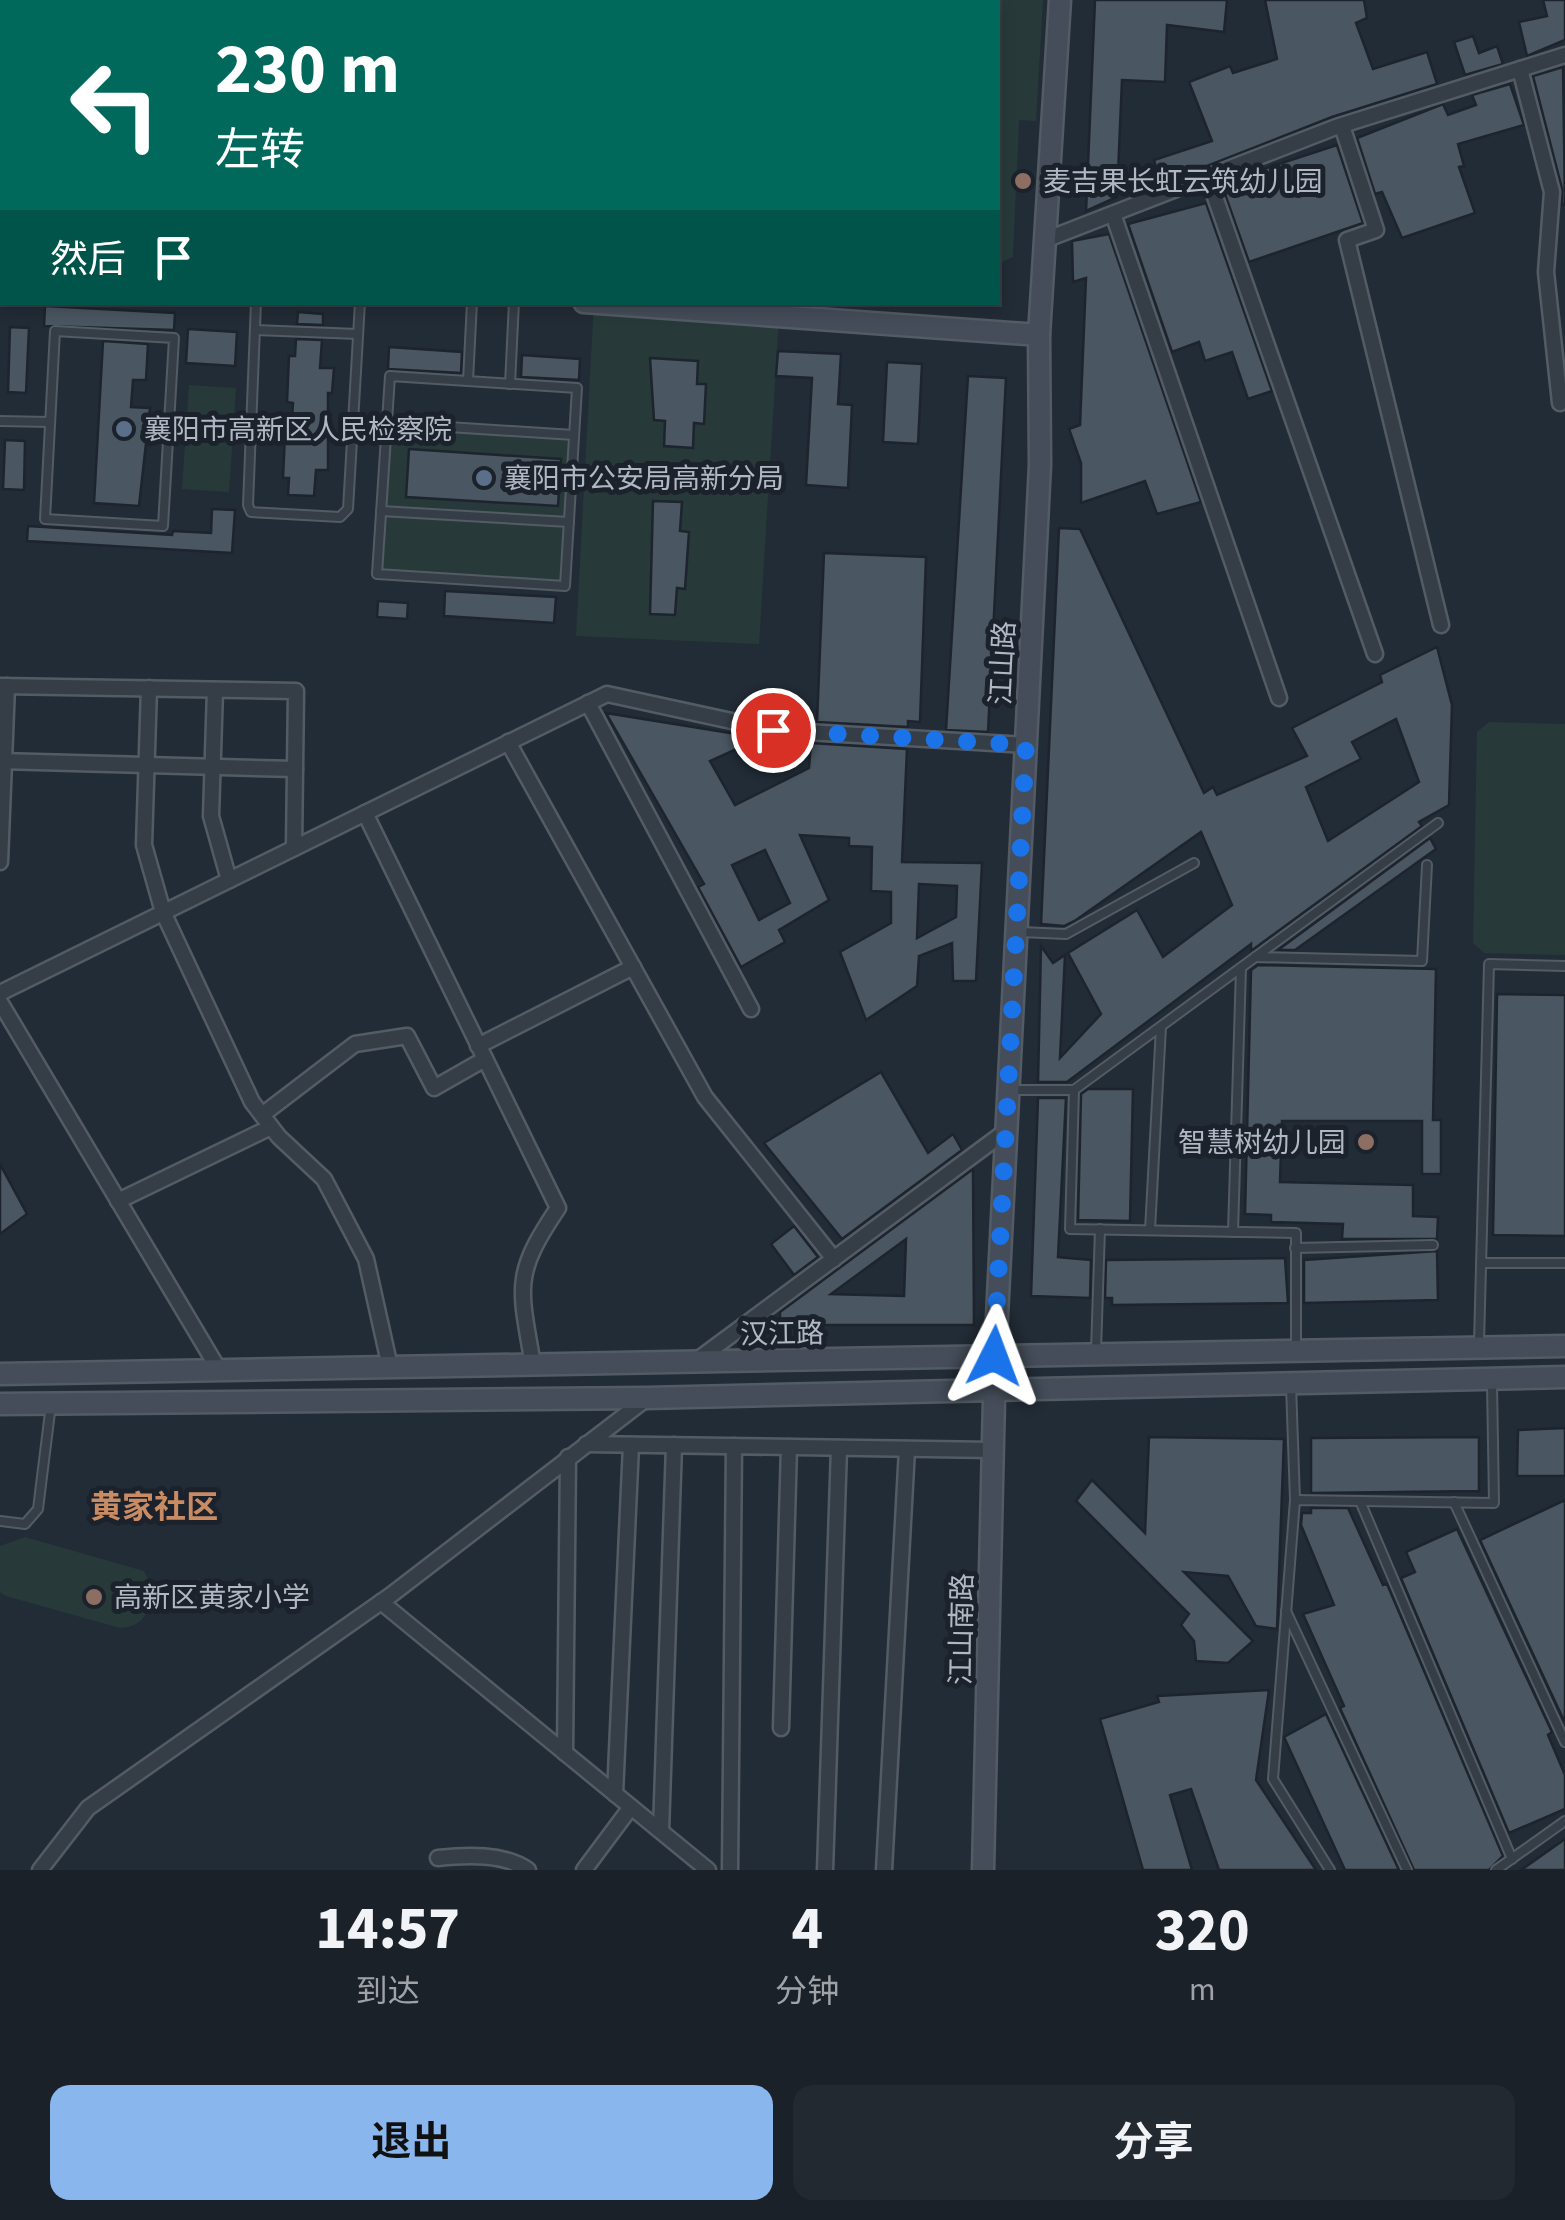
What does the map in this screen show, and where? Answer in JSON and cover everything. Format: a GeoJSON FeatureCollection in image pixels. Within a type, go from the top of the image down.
{"type":"FeatureCollection","features":[{"type":"Feature","properties":{"kind":"main road","name":"江山路"},"geometry":{"type":"LineString","coordinates":[[994,1389],[1040,465],[1040,336],[1060,0]]}},
{"type":"Feature","properties":{"kind":"main road"},"geometry":{"type":"LineString","coordinates":[[653,305],[860,312],[1040,336]]}},
{"type":"Feature","properties":{"kind":"main road","name":"汉江路"},"geometry":{"type":"LineString","coordinates":[[0,1374],[1565,1346]]}},
{"type":"Feature","properties":{"kind":"main road"},"geometry":{"type":"LineString","coordinates":[[0,1404],[646,1398],[1565,1377]]}},
{"type":"Feature","properties":{"kind":"main road","name":"江山南路"},"geometry":{"type":"LineString","coordinates":[[984,1870],[994,1389]]}},
{"type":"Feature","properties":{"kind":"street"},"geometry":{"type":"LineString","coordinates":[[1045,240],[1342,126],[1565,55]]}},
{"type":"Feature","properties":{"kind":"street"},"geometry":{"type":"LineString","coordinates":[[1520,69],[1552,192],[1546,272],[1565,420]]}},
{"type":"Feature","properties":{"kind":"street"},"geometry":{"type":"LineString","coordinates":[[1342,126],[1376,230],[1347,240],[1441,626]]}},
{"type":"Feature","properties":{"kind":"street"},"geometry":{"type":"LineString","coordinates":[[1208,177],[1375,654]]}},
{"type":"Feature","properties":{"kind":"street"},"geometry":{"type":"LineString","coordinates":[[1112,214],[1278,698]]}},
{"type":"Feature","properties":{"kind":"street"},"geometry":{"type":"LineString","coordinates":[[0,862],[4,686],[296,691],[294,848]]}},
{"type":"Feature","properties":{"kind":"street"},"geometry":{"type":"LineString","coordinates":[[149,688],[144,845],[163,912],[267,1121],[324,1179],[366,1259],[390,1367]]}},
{"type":"Feature","properties":{"kind":"street"},"geometry":{"type":"LineString","coordinates":[[214,690],[211,816],[229,880]]}},
{"type":"Feature","properties":{"kind":"street"},"geometry":{"type":"LineString","coordinates":[[0,993],[606,694],[773,730],[1026,745]]}},
{"type":"Feature","properties":{"kind":"street"},"geometry":{"type":"LineString","coordinates":[[588,703],[751,1009]]}},
{"type":"Feature","properties":{"kind":"street"},"geometry":{"type":"LineString","coordinates":[[508,742],[705,1097],[834,1258]]}},
{"type":"Feature","properties":{"kind":"street"},"geometry":{"type":"LineString","coordinates":[[2,761],[295,769]]}},
{"type":"Feature","properties":{"kind":"street"},"geometry":{"type":"LineString","coordinates":[[365,813],[558,1208],[524,1261],[522,1300],[533,1365]]}},
{"type":"Feature","properties":{"kind":"street"},"geometry":{"type":"LineString","coordinates":[[118,1201],[267,1121],[354,1044],[407,1036],[434,1088],[482,1052],[632,966]]}},
{"type":"Feature","properties":{"kind":"street"},"geometry":{"type":"LineString","coordinates":[[0,1002],[218,1370]]}},
{"type":"Feature","properties":{"kind":"street"},"geometry":{"type":"LineString","coordinates":[[695,1362],[1006,1131]]}},
{"type":"Feature","properties":{"kind":"street"},"geometry":{"type":"LineString","coordinates":[[40,1870],[88,1808],[381,1602],[646,1398]]}},
{"type":"Feature","properties":{"kind":"street"},"geometry":{"type":"LineString","coordinates":[[586,1444],[993,1450]]}},
{"type":"Feature","properties":{"kind":"street"},"geometry":{"type":"LineString","coordinates":[[615,1794],[631,1445]]}},
{"type":"Feature","properties":{"kind":"street"},"geometry":{"type":"LineString","coordinates":[[660,1831],[674,1446]]}},
{"type":"Feature","properties":{"kind":"street"},"geometry":{"type":"LineString","coordinates":[[730,1870],[734,1446]]}},
{"type":"Feature","properties":{"kind":"street"},"geometry":{"type":"LineString","coordinates":[[781,1728],[789,1447]]}},
{"type":"Feature","properties":{"kind":"street"},"geometry":{"type":"LineString","coordinates":[[825,1870],[839,1448]]}},
{"type":"Feature","properties":{"kind":"street"},"geometry":{"type":"LineString","coordinates":[[884,1870],[907,1449]]}},
{"type":"Feature","properties":{"kind":"street"},"geometry":{"type":"LineString","coordinates":[[565,1753],[568,1457]]}},
{"type":"Feature","properties":{"kind":"street"},"geometry":{"type":"LineString","coordinates":[[381,1602],[708,1870]]}},
{"type":"Feature","properties":{"kind":"street"},"geometry":{"type":"LineString","coordinates":[[584,1870],[630,1806]]}},
{"type":"Feature","properties":{"kind":"street"},"geometry":{"type":"LineString","coordinates":[[438,1858],[467,1855],[517,1863],[528,1870]]}},
{"type":"Feature","properties":{"kind":"lane"},"geometry":{"type":"LineString","coordinates":[[256,305],[251,512],[340,516],[348,509],[360,305]]}},
{"type":"Feature","properties":{"kind":"lane"},"geometry":{"type":"LineString","coordinates":[[468,381],[472,305]]}},
{"type":"Feature","properties":{"kind":"lane"},"geometry":{"type":"LineString","coordinates":[[510,384],[514,305]]}},
{"type":"Feature","properties":{"kind":"lane"},"geometry":{"type":"LineString","coordinates":[[255,330],[358,334]]}},
{"type":"Feature","properties":{"kind":"lane"},"geometry":{"type":"LineString","coordinates":[[56,331],[174,338],[163,526],[45,519],[50,422],[56,331]]}},
{"type":"Feature","properties":{"kind":"lane"},"geometry":{"type":"LineString","coordinates":[[390,376],[510,384],[577,388],[565,586],[378,574],[390,376]]}},
{"type":"Feature","properties":{"kind":"lane"},"geometry":{"type":"LineString","coordinates":[[0,421],[50,422]]}},
{"type":"Feature","properties":{"kind":"lane"},"geometry":{"type":"LineString","coordinates":[[387,422],[574,435]]}},
{"type":"Feature","properties":{"kind":"lane"},"geometry":{"type":"LineString","coordinates":[[381,511],[569,522]]}},
{"type":"Feature","properties":{"kind":"lane"},"geometry":{"type":"LineString","coordinates":[[1008,1090],[1074,1090],[1438,823]]}},
{"type":"Feature","properties":{"kind":"lane"},"geometry":{"type":"LineString","coordinates":[[1016,932],[1066,934],[1194,863]]}},
{"type":"Feature","properties":{"kind":"lane"},"geometry":{"type":"LineString","coordinates":[[1256,957],[1422,961],[1427,865]]}},
{"type":"Feature","properties":{"kind":"lane"},"geometry":{"type":"LineString","coordinates":[[1479,1350],[1489,964],[1565,966]]}},
{"type":"Feature","properties":{"kind":"lane"},"geometry":{"type":"LineString","coordinates":[[1233,1232],[1241,968]]}},
{"type":"Feature","properties":{"kind":"lane"},"geometry":{"type":"LineString","coordinates":[[1150,1230],[1161,1026]]}},
{"type":"Feature","properties":{"kind":"lane"},"geometry":{"type":"LineString","coordinates":[[1074,1090],[1070,1229],[1296,1233],[1296,1352]]}},
{"type":"Feature","properties":{"kind":"lane"},"geometry":{"type":"LineString","coordinates":[[1095,1355],[1100,1229]]}},
{"type":"Feature","properties":{"kind":"lane"},"geometry":{"type":"LineString","coordinates":[[1295,1248],[1433,1245]]}},
{"type":"Feature","properties":{"kind":"lane"},"geometry":{"type":"LineString","coordinates":[[1482,1263],[1565,1264]]}},
{"type":"Feature","properties":{"kind":"lane"},"geometry":{"type":"LineString","coordinates":[[1294,1500],[1494,1502],[1492,1378]]}},
{"type":"Feature","properties":{"kind":"lane"},"geometry":{"type":"LineString","coordinates":[[1291,1383],[1294,1500],[1273,1779],[1330,1870]]}},
{"type":"Feature","properties":{"kind":"lane"},"geometry":{"type":"LineString","coordinates":[[0,1521],[25,1524],[38,1509],[51,1403]]}},
{"type":"Feature","properties":{"kind":"lane"},"geometry":{"type":"LineString","coordinates":[[1360,1501],[1512,1858]]}},
{"type":"Feature","properties":{"kind":"lane"},"geometry":{"type":"LineString","coordinates":[[1454,1502],[1565,1742]]}},
{"type":"Feature","properties":{"kind":"lane"},"geometry":{"type":"LineString","coordinates":[[1285,1609],[1407,1870]]}},
{"type":"Feature","properties":{"kind":"lane"},"geometry":{"type":"LineString","coordinates":[[1496,1870],[1565,1821]]}},
{"type":"Feature","properties":{"kind":"green space"},"geometry":{"type":"Polygon","coordinates":[[[1000,0],[1043,0],[1036,121],[1019,120],[1013,257],[1000,263],[1000,0]]]}},
{"type":"Feature","properties":{"kind":"green space"},"geometry":{"type":"Polygon","coordinates":[[[594,305],[779,317],[759,644],[576,636],[594,305]]]}},
{"type":"Feature","properties":{"kind":"green space"},"geometry":{"type":"Polygon","coordinates":[[[189,385],[236,388],[229,492],[182,489],[189,385]]]}},
{"type":"Feature","properties":{"kind":"green space"},"geometry":{"type":"Polygon","coordinates":[[[387,423],[574,435],[565,586],[377,574],[387,423]]]}},
{"type":"Feature","properties":{"kind":"green space"},"geometry":{"type":"Polygon","coordinates":[[[1489,722],[1565,724],[1565,955],[1484,953],[1473,943],[1477,732],[1489,722]]]}},
{"type":"Feature","properties":{"kind":"green space"},"geometry":{"type":"Polygon","coordinates":[[[25,1537],[144,1571],[154,1591],[144,1617],[120,1628],[0,1592],[0,1546],[25,1537]]]}},
{"type":"Feature","properties":{"kind":"building"},"geometry":{"type":"Polygon","coordinates":[[[1095,0],[1227,0],[1224,32],[1167,25],[1165,82],[1122,80],[1117,197],[1086,211],[1095,0]]]}},
{"type":"Feature","properties":{"kind":"building"},"geometry":{"type":"Polygon","coordinates":[[[1265,0],[1364,0],[1367,18],[1356,23],[1373,69],[1427,52],[1437,84],[1332,117],[1161,184],[1154,160],[1212,141],[1189,82],[1230,66],[1233,73],[1277,59],[1265,0]]]}},
{"type":"Feature","properties":{"kind":"building"},"geometry":{"type":"Polygon","coordinates":[[[1543,0],[1565,0],[1565,40],[1527,56],[1519,22],[1547,16],[1543,0]]]}},
{"type":"Feature","properties":{"kind":"building"},"geometry":{"type":"Polygon","coordinates":[[[1473,36],[1479,53],[1497,46],[1503,64],[1465,75],[1454,42],[1473,36]]]}},
{"type":"Feature","properties":{"kind":"building"},"geometry":{"type":"Polygon","coordinates":[[[1563,67],[1562,205],[1562,189],[1533,76],[1563,67]]]}},
{"type":"Feature","properties":{"kind":"building"},"geometry":{"type":"Polygon","coordinates":[[[1510,84],[1524,125],[1458,144],[1464,166],[1459,167],[1475,213],[1402,238],[1382,192],[1375,194],[1357,138],[1443,104],[1448,115],[1476,105],[1472,95],[1510,84]]]}},
{"type":"Feature","properties":{"kind":"building"},"geometry":{"type":"Polygon","coordinates":[[[1337,145],[1363,223],[1249,262],[1221,183],[1337,145]]]}},
{"type":"Feature","properties":{"kind":"building"},"geometry":{"type":"Polygon","coordinates":[[[1206,203],[1272,391],[1248,399],[1232,352],[1205,361],[1199,342],[1172,352],[1128,224],[1206,203]]]}},
{"type":"Feature","properties":{"kind":"building"},"geometry":{"type":"Polygon","coordinates":[[[1109,234],[1201,502],[1157,514],[1145,481],[1081,503],[1081,463],[1069,429],[1080,425],[1086,278],[1073,282],[1072,241],[1109,234]]]}},
{"type":"Feature","properties":{"kind":"building"},"geometry":{"type":"Polygon","coordinates":[[[45,306],[175,313],[174,330],[44,326],[45,306]]]}},
{"type":"Feature","properties":{"kind":"building"},"geometry":{"type":"Polygon","coordinates":[[[298,312],[323,314],[323,325],[297,324],[298,312]]]}},
{"type":"Feature","properties":{"kind":"building"},"geometry":{"type":"Polygon","coordinates":[[[10,327],[29,328],[26,393],[8,392],[10,327]]]}},
{"type":"Feature","properties":{"kind":"building"},"geometry":{"type":"Polygon","coordinates":[[[188,329],[237,332],[235,366],[186,363],[188,329]]]}},
{"type":"Feature","properties":{"kind":"building"},"geometry":{"type":"Polygon","coordinates":[[[296,339],[322,340],[320,368],[334,368],[332,393],[328,393],[328,470],[316,470],[314,496],[288,495],[289,478],[283,478],[285,434],[291,434],[293,403],[287,402],[289,356],[295,356],[296,339]]]}},
{"type":"Feature","properties":{"kind":"building","name":"襄阳市高新区人民检察院"},"geometry":{"type":"Polygon","coordinates":[[[103,341],[148,344],[146,380],[133,380],[131,407],[150,408],[139,506],[94,503],[103,341]]]}},
{"type":"Feature","properties":{"kind":"building"},"geometry":{"type":"Polygon","coordinates":[[[389,347],[462,352],[461,373],[388,369],[389,347]]]}},
{"type":"Feature","properties":{"kind":"building"},"geometry":{"type":"Polygon","coordinates":[[[778,351],[841,354],[838,404],[852,405],[848,488],[806,485],[812,378],[776,376],[778,351]]]}},
{"type":"Feature","properties":{"kind":"building"},"geometry":{"type":"Polygon","coordinates":[[[522,355],[580,359],[579,380],[521,377],[522,355]]]}},
{"type":"Feature","properties":{"kind":"building"},"geometry":{"type":"Polygon","coordinates":[[[650,358],[698,361],[697,384],[706,384],[704,424],[694,423],[693,448],[664,446],[665,421],[654,420],[650,358]]]}},
{"type":"Feature","properties":{"kind":"building"},"geometry":{"type":"Polygon","coordinates":[[[887,362],[922,364],[918,444],[883,442],[887,362]]]}},
{"type":"Feature","properties":{"kind":"building"},"geometry":{"type":"Polygon","coordinates":[[[968,376],[1006,378],[988,732],[946,730],[968,376]]]}},
{"type":"Feature","properties":{"kind":"building"},"geometry":{"type":"Polygon","coordinates":[[[5,440],[25,441],[24,490],[3,489],[5,440]]]}},
{"type":"Feature","properties":{"kind":"building","name":"襄阳市公安局高新分局"},"geometry":{"type":"Polygon","coordinates":[[[409,449],[561,459],[558,506],[406,497],[409,449]]]}},
{"type":"Feature","properties":{"kind":"building"},"geometry":{"type":"Polygon","coordinates":[[[653,501],[682,502],[680,531],[689,532],[685,589],[677,588],[675,615],[650,614],[653,501]]]}},
{"type":"Feature","properties":{"kind":"building"},"geometry":{"type":"Polygon","coordinates":[[[212,509],[235,510],[232,553],[27,541],[28,526],[172,535],[173,531],[211,533],[212,509]]]}},
{"type":"Feature","properties":{"kind":"building"},"geometry":{"type":"Polygon","coordinates":[[[1059,528],[1080,529],[1204,793],[1213,787],[1217,795],[1307,756],[1292,728],[1382,682],[1380,675],[1437,647],[1452,705],[1449,805],[1419,822],[1422,826],[1251,951],[1251,944],[1067,1082],[1038,1082],[1041,946],[1053,963],[1065,955],[1060,1058],[1101,1014],[1068,953],[1137,910],[1163,957],[1232,905],[1201,832],[1076,920],[1064,926],[1041,924],[1059,528]],[[1396,719],[1352,742],[1361,759],[1306,787],[1328,841],[1419,782],[1396,719]]]}},
{"type":"Feature","properties":{"kind":"building"},"geometry":{"type":"Polygon","coordinates":[[[824,553],[926,557],[920,722],[908,721],[908,727],[817,722],[824,553]]]}},
{"type":"Feature","properties":{"kind":"building"},"geometry":{"type":"Polygon","coordinates":[[[445,591],[556,597],[554,623],[444,616],[445,591]]]}},
{"type":"Feature","properties":{"kind":"building"},"geometry":{"type":"Polygon","coordinates":[[[378,601],[408,603],[407,619],[377,617],[378,601]]]}},
{"type":"Feature","properties":{"kind":"building"},"geometry":{"type":"Polygon","coordinates":[[[606,713],[761,738],[710,761],[735,805],[809,768],[811,743],[907,749],[902,862],[982,863],[976,981],[953,981],[952,943],[919,956],[917,986],[866,1020],[840,952],[891,923],[891,892],[871,891],[872,847],[849,846],[849,838],[800,835],[829,900],[779,930],[785,942],[741,967],[698,887],[704,884],[606,713]],[[765,850],[732,865],[759,920],[790,903],[765,850]],[[919,884],[917,938],[956,917],[957,886],[919,884]]]}},
{"type":"Feature","properties":{"kind":"building"},"geometry":{"type":"Polygon","coordinates":[[[1430,838],[1436,849],[1295,950],[1278,950],[1430,838]]]}},
{"type":"Feature","properties":{"kind":"building"},"geometry":{"type":"Polygon","coordinates":[[[1258,965],[1436,969],[1433,1120],[1441,1120],[1441,1174],[1422,1174],[1422,1121],[1282,1121],[1280,1182],[1413,1185],[1413,1216],[1438,1217],[1437,1239],[1342,1239],[1343,1224],[1271,1222],[1271,1215],[1245,1214],[1251,970],[1258,965]]]}},
{"type":"Feature","properties":{"kind":"building"},"geometry":{"type":"Polygon","coordinates":[[[1497,994],[1565,995],[1565,1236],[1493,1235],[1497,994]]]}},
{"type":"Feature","properties":{"kind":"building"},"geometry":{"type":"Polygon","coordinates":[[[881,1072],[928,1153],[953,1134],[962,1150],[842,1239],[764,1143],[881,1072]]]}},
{"type":"Feature","properties":{"kind":"building"},"geometry":{"type":"Polygon","coordinates":[[[1088,1089],[1133,1089],[1130,1221],[1078,1220],[1081,1094],[1088,1089]]]}},
{"type":"Feature","properties":{"kind":"building"},"geometry":{"type":"Polygon","coordinates":[[[1038,1098],[1066,1098],[1058,1257],[1091,1260],[1090,1298],[1031,1296],[1038,1098]]]}},
{"type":"Feature","properties":{"kind":"building"},"geometry":{"type":"Polygon","coordinates":[[[0,1164],[27,1214],[0,1234],[0,1164]]]}},
{"type":"Feature","properties":{"kind":"building"},"geometry":{"type":"Polygon","coordinates":[[[973,1169],[974,1325],[780,1325],[780,1312],[973,1169]],[[906,1239],[831,1294],[904,1296],[906,1239]]]}},
{"type":"Feature","properties":{"kind":"building"},"geometry":{"type":"Polygon","coordinates":[[[794,1226],[818,1257],[794,1275],[771,1244],[794,1226]]]}},
{"type":"Feature","properties":{"kind":"building"},"geometry":{"type":"Polygon","coordinates":[[[1437,1251],[1438,1300],[1304,1303],[1304,1260],[1437,1251]]]}},
{"type":"Feature","properties":{"kind":"building"},"geometry":{"type":"Polygon","coordinates":[[[1285,1258],[1288,1303],[1112,1305],[1112,1298],[1105,1298],[1106,1260],[1285,1258]]]}},
{"type":"Feature","properties":{"kind":"building"},"geometry":{"type":"Polygon","coordinates":[[[1565,1428],[1565,1476],[1517,1476],[1518,1430],[1565,1428]]]}},
{"type":"Feature","properties":{"kind":"building"},"geometry":{"type":"Polygon","coordinates":[[[1149,1437],[1284,1439],[1277,1629],[1256,1626],[1228,1576],[1184,1572],[1253,1641],[1228,1663],[1196,1661],[1194,1641],[1181,1625],[1189,1614],[1076,1501],[1092,1480],[1145,1533],[1149,1437]]]}},
{"type":"Feature","properties":{"kind":"building"},"geometry":{"type":"Polygon","coordinates":[[[1479,1437],[1479,1491],[1311,1493],[1311,1438],[1479,1437]]]}},
{"type":"Feature","properties":{"kind":"building"},"geometry":{"type":"Polygon","coordinates":[[[1565,1500],[1565,1723],[1480,1540],[1565,1500]]]}},
{"type":"Feature","properties":{"kind":"building"},"geometry":{"type":"Polygon","coordinates":[[[1311,1508],[1348,1508],[1383,1585],[1387,1584],[1503,1856],[1489,1870],[1414,1870],[1340,1708],[1344,1706],[1303,1614],[1334,1605],[1301,1525],[1302,1513],[1311,1513],[1311,1508]]]}},
{"type":"Feature","properties":{"kind":"building"},"geometry":{"type":"Polygon","coordinates":[[[1457,1529],[1552,1732],[1548,1735],[1565,1775],[1565,1809],[1509,1833],[1401,1578],[1415,1572],[1406,1552],[1457,1529]]]}},
{"type":"Feature","properties":{"kind":"building"},"geometry":{"type":"Polygon","coordinates":[[[1269,1690],[1256,1780],[1316,1870],[1219,1870],[1191,1789],[1170,1795],[1192,1870],[1143,1870],[1100,1719],[1159,1702],[1157,1696],[1269,1690]]]}},
{"type":"Feature","properties":{"kind":"building"},"geometry":{"type":"Polygon","coordinates":[[[1326,1714],[1399,1870],[1345,1870],[1284,1737],[1326,1714]]]}},
{"type":"Feature","properties":{"kind":"building"},"geometry":{"type":"Polygon","coordinates":[[[1565,1839],[1565,1870],[1521,1870],[1565,1839]]]}},
{"type":"Feature","properties":{"kind":"place","name":"麦吉果长虹云筑幼儿园"},"geometry":{"type":"Point","coordinates":[1023,181]}},
{"type":"Feature","properties":{"kind":"place","name":"襄阳市高新区人民检察院"},"geometry":{"type":"Point","coordinates":[124,429]}},
{"type":"Feature","properties":{"kind":"place","name":"襄阳市公安局高新分局"},"geometry":{"type":"Point","coordinates":[484,478]}},
{"type":"Feature","properties":{"kind":"place","name":"智慧树幼儿园"},"geometry":{"type":"Point","coordinates":[1366,1142]}},
{"type":"Feature","properties":{"kind":"place","name":"高新区黄家小学"},"geometry":{"type":"Point","coordinates":[94,1597]}},
{"type":"Feature","properties":{"kind":"district","name":"黄家社区"},"geometry":{"type":"Point","coordinates":[154,1507]}},
{"type":"Feature","properties":{"kind":"route"},"geometry":{"type":"LineString","coordinates":[[773,730],[1026,745],[994,1356]]}}]}
